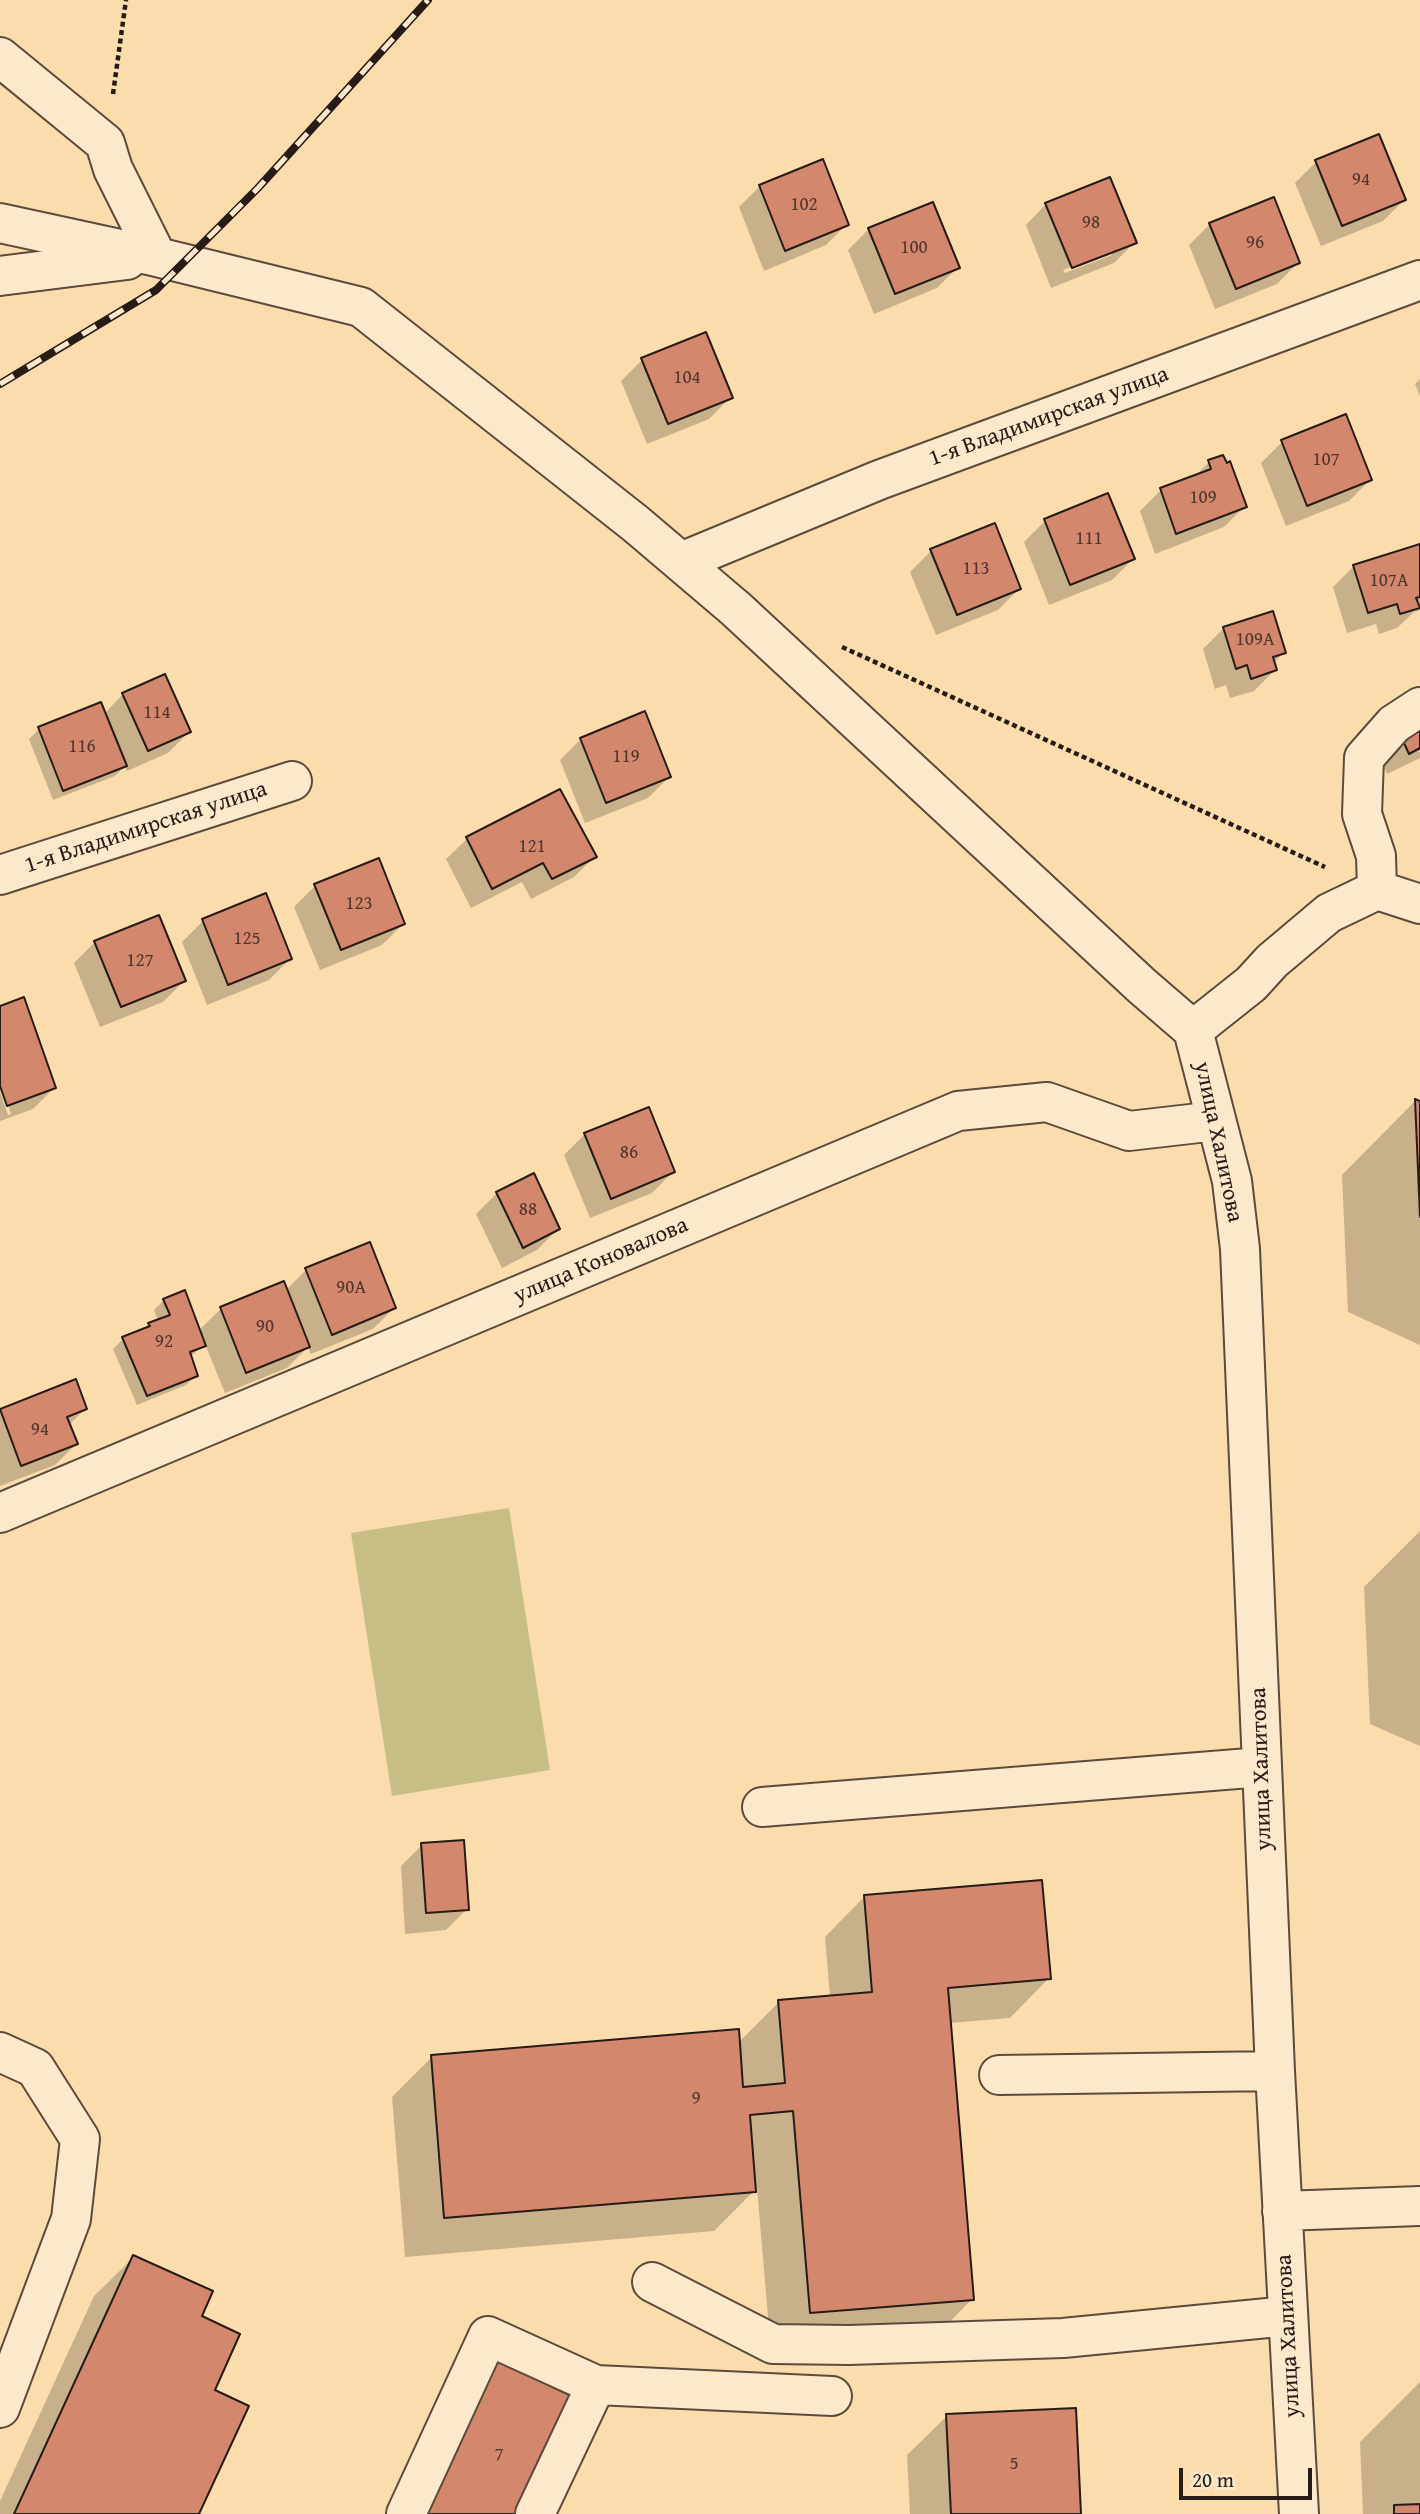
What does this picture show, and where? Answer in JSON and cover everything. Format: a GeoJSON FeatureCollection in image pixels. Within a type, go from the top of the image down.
{"type":"FeatureCollection","features":[{"type":"Feature","properties":{"kind":"street"},"geometry":{"type":"LineString","coordinates":[[0,57],[106,143],[113,169],[157,257]]}},
{"type":"Feature","properties":{"kind":"street"},"geometry":{"type":"LineString","coordinates":[[0,223],[157,257],[360,307],[681,562],[757,628],[1142,986],[1193,1030],[1251,984],[1272,961],[1329,914],[1377,890],[1420,904]]}},
{"type":"Feature","properties":{"kind":"street"},"geometry":{"type":"LineString","coordinates":[[0,276],[157,257]]}},
{"type":"Feature","properties":{"kind":"street","name":"1-я Владимирская улица"},"geometry":{"type":"LineString","coordinates":[[681,562],[879,480],[1420,280]]}},
{"type":"Feature","properties":{"kind":"street"},"geometry":{"type":"LineString","coordinates":[[1377,890],[1376,856],[1362,814],[1364,758],[1394,724],[1420,707]]}},
{"type":"Feature","properties":{"kind":"street","name":"1-я Владимирская улица"},"geometry":{"type":"LineString","coordinates":[[0,874],[292,781]]}},
{"type":"Feature","properties":{"kind":"street","name":"улица Халитова"},"geometry":{"type":"LineString","coordinates":[[1193,1030],[1232,1181],[1240,1249],[1275,2071],[1299,2514]]}},
{"type":"Feature","properties":{"kind":"street","name":"улица Коновалова"},"geometry":{"type":"LineString","coordinates":[[0,1513],[958,1111],[1047,1102],[1129,1130],[1216,1121]]}},
{"type":"Feature","properties":{"kind":"street"},"geometry":{"type":"LineString","coordinates":[[762,1807],[1262,1767]]}},
{"type":"Feature","properties":{"kind":"street"},"geometry":{"type":"LineString","coordinates":[[0,2052],[35,2068],[80,2139],[72,2219],[8,2362],[0,2408]]}},
{"type":"Feature","properties":{"kind":"street"},"geometry":{"type":"LineString","coordinates":[[999,2074],[1275,2071]]}},
{"type":"Feature","properties":{"kind":"street"},"geometry":{"type":"LineString","coordinates":[[1282,2211],[1420,2206]]}},
{"type":"Feature","properties":{"kind":"street"},"geometry":{"type":"LineString","coordinates":[[652,2282],[773,2344],[849,2345],[1063,2338],[1288,2316]]}},
{"type":"Feature","properties":{"kind":"street"},"geometry":{"type":"LineString","coordinates":[[406,2514],[488,2336],[596,2385],[832,2396]]}},
{"type":"Feature","properties":{"kind":"street"},"geometry":{"type":"LineString","coordinates":[[536,2514],[596,2385]]}},
{"type":"Feature","properties":{"kind":"path"},"geometry":{"type":"LineString","coordinates":[[106,143],[126,0]]}},
{"type":"Feature","properties":{"kind":"path"},"geometry":{"type":"LineString","coordinates":[[834,643],[1377,890]]}},
{"type":"Feature","properties":{"kind":"shaded area"},"geometry":{"type":"Polygon","coordinates":[[[509,1508],[550,1770],[392,1796],[351,1533],[509,1508]]]}},
{"type":"Feature","properties":{"kind":"building"},"geometry":{"type":"Polygon","coordinates":[[[1379,134],[1406,200],[1342,226],[1315,160],[1379,134]]]}},
{"type":"Feature","properties":{"kind":"building"},"geometry":{"type":"Polygon","coordinates":[[[823,159],[849,225],[785,251],[759,185],[823,159]]]}},
{"type":"Feature","properties":{"kind":"building"},"geometry":{"type":"Polygon","coordinates":[[[1110,177],[1137,243],[1072,268],[1045,203],[1110,177]]]}},
{"type":"Feature","properties":{"kind":"building"},"geometry":{"type":"Polygon","coordinates":[[[1274,197],[1300,263],[1236,289],[1209,223],[1274,197]]]}},
{"type":"Feature","properties":{"kind":"building"},"geometry":{"type":"Polygon","coordinates":[[[933,202],[960,268],[895,294],[868,228],[933,202]]]}},
{"type":"Feature","properties":{"kind":"building"},"geometry":{"type":"Polygon","coordinates":[[[706,332],[733,398],[668,424],[641,358],[706,332]]]}},
{"type":"Feature","properties":{"kind":"building"},"geometry":{"type":"Polygon","coordinates":[[[1346,414],[1372,480],[1307,506],[1281,440],[1346,414]]]}},
{"type":"Feature","properties":{"kind":"building"},"geometry":{"type":"Polygon","coordinates":[[[1223,455],[1227,463],[1230,461],[1247,507],[1176,534],[1160,488],[1211,469],[1208,460],[1223,455]]]}},
{"type":"Feature","properties":{"kind":"building"},"geometry":{"type":"Polygon","coordinates":[[[1108,493],[1135,559],[1070,585],[1044,519],[1108,493]]]}},
{"type":"Feature","properties":{"kind":"building"},"geometry":{"type":"Polygon","coordinates":[[[995,523],[1021,589],[957,615],[930,549],[995,523]]]}},
{"type":"Feature","properties":{"kind":"building"},"geometry":{"type":"Polygon","coordinates":[[[1420,544],[1420,597],[1416,598],[1420,608],[1400,614],[1397,604],[1368,613],[1353,565],[1420,544]]]}},
{"type":"Feature","properties":{"kind":"building"},"geometry":{"type":"Polygon","coordinates":[[[1273,611],[1286,653],[1273,657],[1277,670],[1251,679],[1247,665],[1236,669],[1223,627],[1273,611]]]}},
{"type":"Feature","properties":{"kind":"building"},"geometry":{"type":"Polygon","coordinates":[[[165,674],[191,732],[148,751],[122,693],[165,674]]]}},
{"type":"Feature","properties":{"kind":"building"},"geometry":{"type":"Polygon","coordinates":[[[101,702],[127,766],[63,791],[38,727],[101,702]]]}},
{"type":"Feature","properties":{"kind":"building"},"geometry":{"type":"Polygon","coordinates":[[[645,711],[671,777],[606,803],[580,738],[645,711]]]}},
{"type":"Feature","properties":{"kind":"building"},"geometry":{"type":"Polygon","coordinates":[[[1420,720],[1420,748],[1409,754],[1398,730],[1420,720]]]}},
{"type":"Feature","properties":{"kind":"building"},"geometry":{"type":"Polygon","coordinates":[[[560,789],[597,857],[552,879],[543,863],[492,889],[466,837],[560,789]]]}},
{"type":"Feature","properties":{"kind":"building"},"geometry":{"type":"Polygon","coordinates":[[[379,858],[405,924],[341,950],[314,884],[379,858]]]}},
{"type":"Feature","properties":{"kind":"building"},"geometry":{"type":"Polygon","coordinates":[[[266,893],[292,959],[228,985],[202,919],[266,893]]]}},
{"type":"Feature","properties":{"kind":"building"},"geometry":{"type":"Polygon","coordinates":[[[159,915],[186,981],[121,1007],[94,941],[159,915]]]}},
{"type":"Feature","properties":{"kind":"building"},"geometry":{"type":"Polygon","coordinates":[[[24,997],[56,1088],[7,1106],[0,1086],[0,1006],[24,997]]]}},
{"type":"Feature","properties":{"kind":"building"},"geometry":{"type":"Polygon","coordinates":[[[1415,1099],[1420,1101],[1420,1217],[1415,1099]]]}},
{"type":"Feature","properties":{"kind":"building"},"geometry":{"type":"Polygon","coordinates":[[[649,1107],[675,1172],[611,1199],[584,1133],[649,1107]]]}},
{"type":"Feature","properties":{"kind":"building"},"geometry":{"type":"Polygon","coordinates":[[[534,1173],[560,1229],[523,1248],[496,1192],[534,1173]]]}},
{"type":"Feature","properties":{"kind":"building"},"geometry":{"type":"Polygon","coordinates":[[[370,1242],[396,1308],[332,1335],[305,1268],[370,1242]]]}},
{"type":"Feature","properties":{"kind":"building"},"geometry":{"type":"Polygon","coordinates":[[[284,1281],[310,1347],[246,1373],[220,1307],[284,1281]]]}},
{"type":"Feature","properties":{"kind":"building"},"geometry":{"type":"Polygon","coordinates":[[[185,1290],[206,1346],[190,1352],[198,1376],[147,1396],[122,1337],[170,1315],[163,1299],[185,1290]]]}},
{"type":"Feature","properties":{"kind":"building"},"geometry":{"type":"Polygon","coordinates":[[[76,1379],[87,1409],[67,1417],[78,1444],[21,1466],[0,1409],[76,1379]]]}},
{"type":"Feature","properties":{"kind":"building"},"geometry":{"type":"Polygon","coordinates":[[[464,1840],[469,1910],[426,1913],[421,1843],[464,1840]]]}},
{"type":"Feature","properties":{"kind":"building"},"geometry":{"type":"Polygon","coordinates":[[[1042,1880],[1051,1979],[948,1988],[974,2300],[810,2313],[793,2111],[750,2115],[756,2192],[444,2218],[431,2055],[739,2029],[743,2087],[785,2083],[778,2000],[872,1992],[864,1895],[1042,1880]]]}},
{"type":"Feature","properties":{"kind":"building"},"geometry":{"type":"Polygon","coordinates":[[[133,2255],[213,2291],[202,2316],[240,2334],[215,2390],[249,2406],[199,2514],[14,2514],[133,2255]]]}},
{"type":"Feature","properties":{"kind":"building"},"geometry":{"type":"Polygon","coordinates":[[[498,2361],[574,2397],[518,2514],[425,2514],[498,2361]]]}},
{"type":"Feature","properties":{"kind":"building"},"geometry":{"type":"Polygon","coordinates":[[[1076,2408],[1081,2514],[951,2514],[946,2414],[1076,2408]]]}},
{"type":"Feature","properties":{"kind":"building"},"geometry":{"type":"Polygon","coordinates":[[[1420,2504],[1420,2514],[1394,2514],[1394,2505],[1420,2504]]]}},
{"type":"Feature","properties":{"kind":"railway"},"geometry":{"type":"LineString","coordinates":[[0,384],[156,290],[258,188],[428,0]]}}]}
